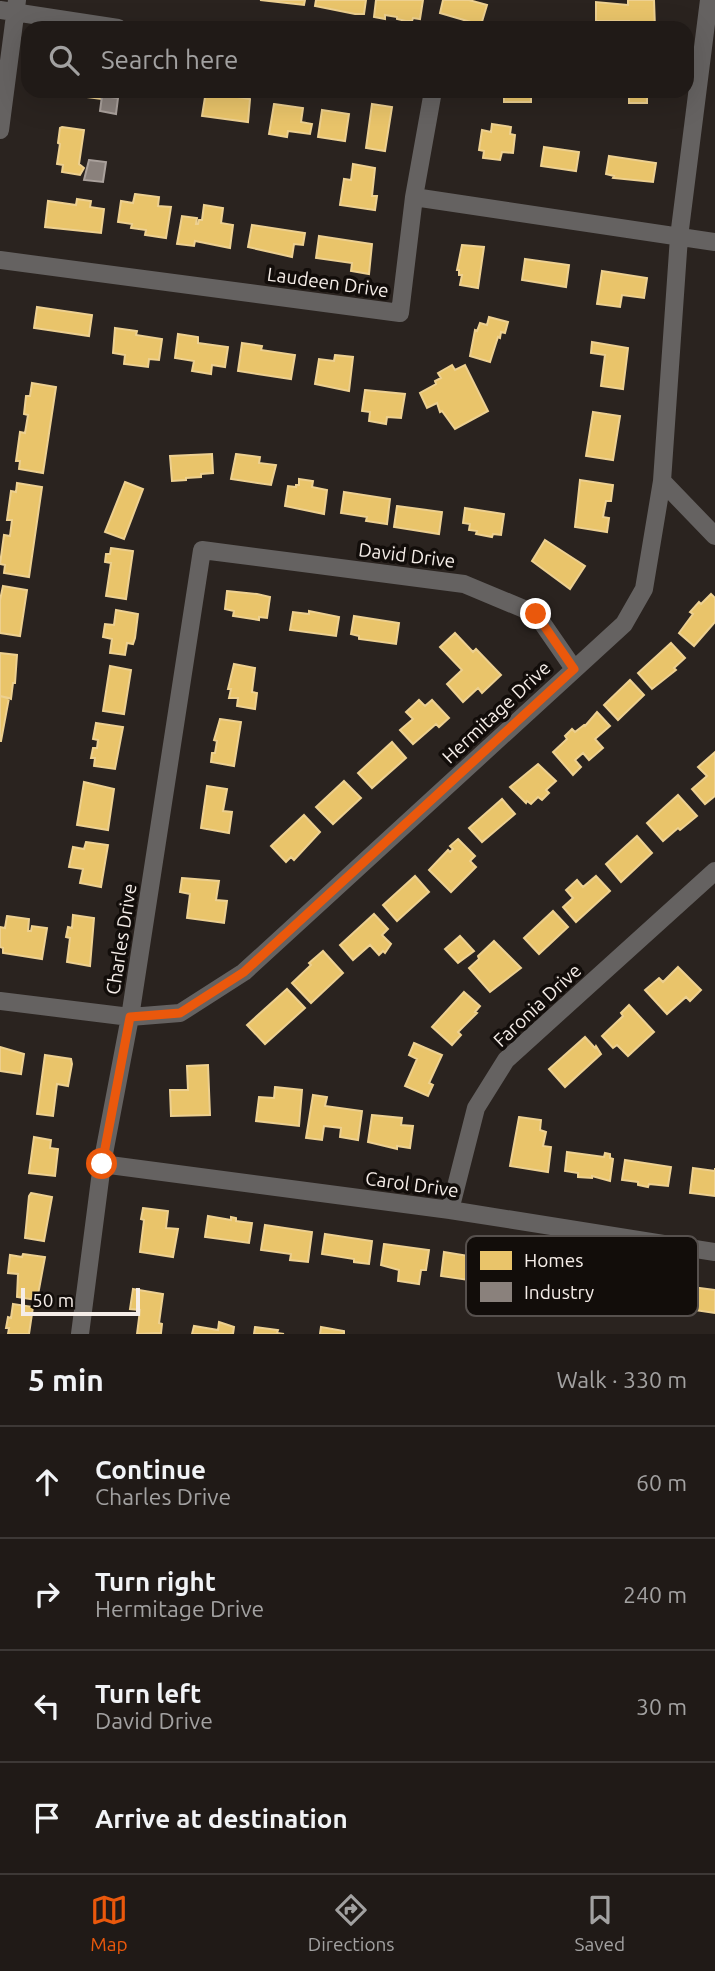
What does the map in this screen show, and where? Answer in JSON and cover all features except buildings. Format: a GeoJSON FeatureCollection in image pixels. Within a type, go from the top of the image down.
{"type":"FeatureCollection","features":[{"type":"Feature","properties":{"kind":"street","name":"Hermitage Drive"},"geometry":{"type":"LineString","coordinates":[[0,1001],[130,1017],[180,1013],[244,972],[624,624],[644,589],[662,481],[679,237],[709,0]]}},
{"type":"Feature","properties":{"kind":"street"},"geometry":{"type":"LineString","coordinates":[[0,130],[11,8],[81,21]]}},
{"type":"Feature","properties":{"kind":"street"},"geometry":{"type":"LineString","coordinates":[[432,98],[414,197],[715,242]]}},
{"type":"Feature","properties":{"kind":"street","name":"Laudeen Drive"},"geometry":{"type":"LineString","coordinates":[[0,260],[400,313],[414,197]]}},
{"type":"Feature","properties":{"kind":"street"},"geometry":{"type":"LineString","coordinates":[[662,481],[715,536]]}},
{"type":"Feature","properties":{"kind":"street","name":"David Drive"},"geometry":{"type":"LineString","coordinates":[[202,550],[464,584],[536,614],[574,669]]}},
{"type":"Feature","properties":{"kind":"street","name":"Charles Drive"},"geometry":{"type":"LineString","coordinates":[[80,1334],[102,1164],[130,1017],[202,550]]}},
{"type":"Feature","properties":{"kind":"street","name":"Faronia Drive"},"geometry":{"type":"LineString","coordinates":[[450,1210],[477,1108],[506,1060],[715,871]]}},
{"type":"Feature","properties":{"kind":"street","name":"Carol Drive"},"geometry":{"type":"LineString","coordinates":[[102,1164],[450,1210],[614,1236]]}},
{"type":"Feature","properties":{"kind":"route"},"geometry":{"type":"LineString","coordinates":[[102,1164],[130,1017],[180,1013],[244,972],[574,669],[536,614]]}}]}
